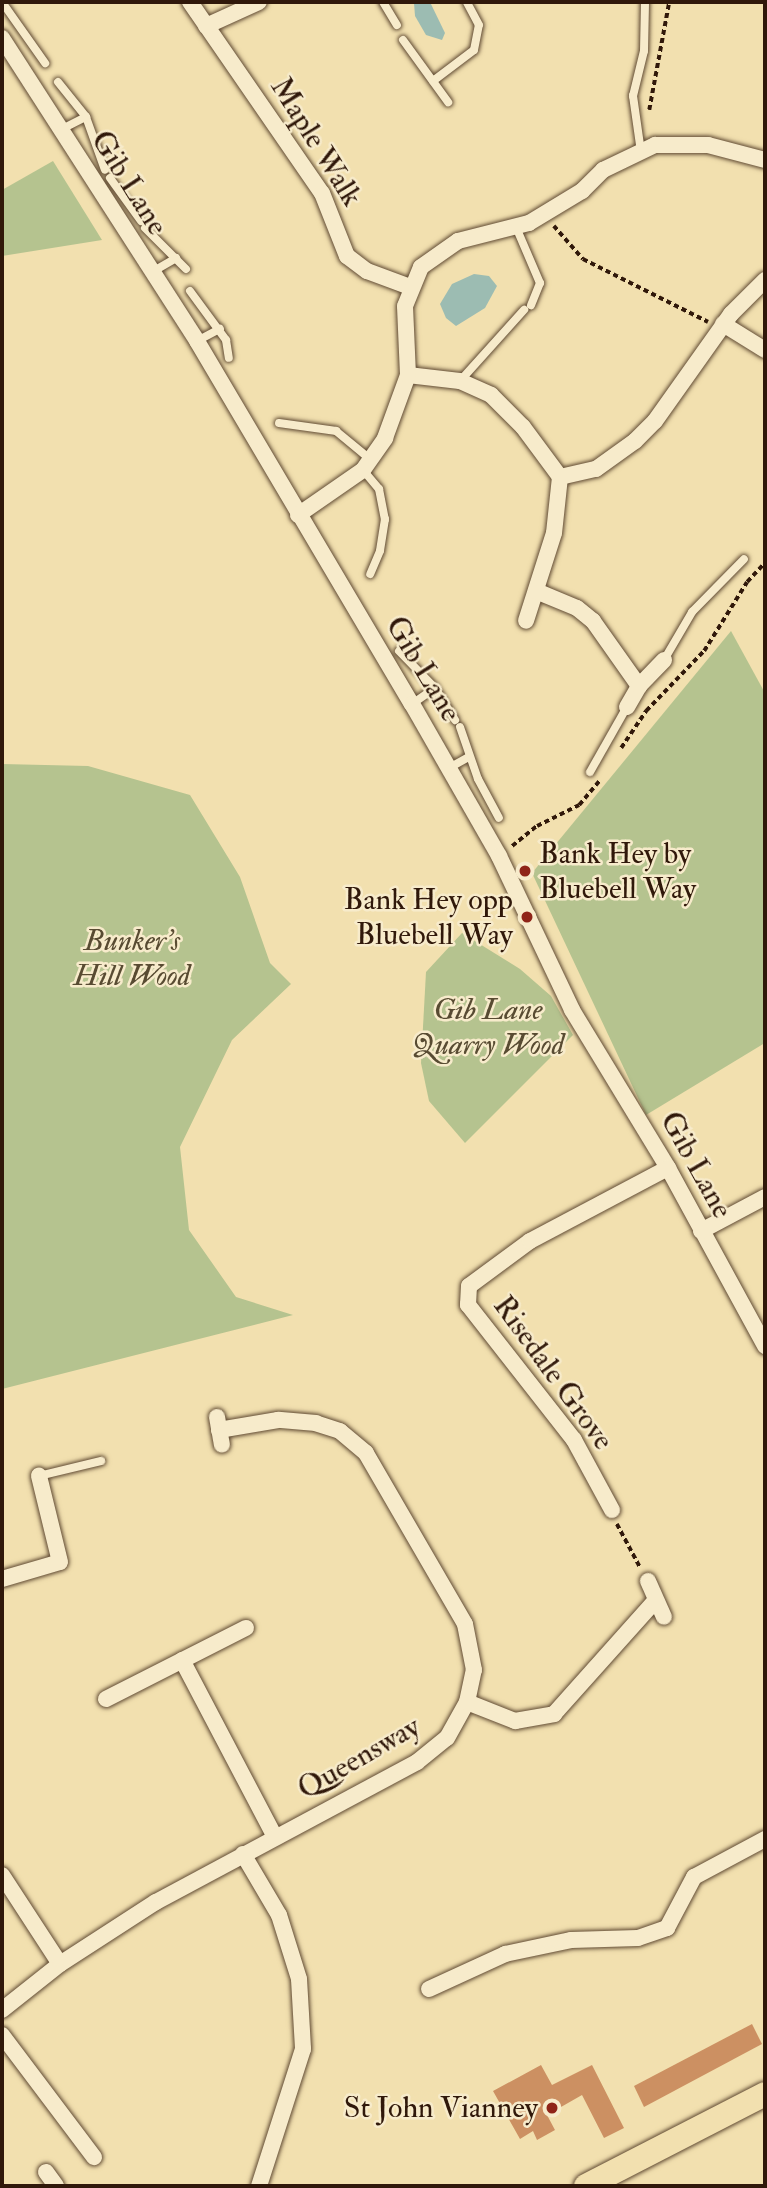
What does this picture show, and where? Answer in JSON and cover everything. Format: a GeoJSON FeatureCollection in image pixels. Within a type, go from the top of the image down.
{"type":"FeatureCollection","features":[{"type":"Feature","properties":{"kind":"main road"},"geometry":{"type":"LineString","coordinates":[[586,2186],[765,2094]]}},
{"type":"Feature","properties":{"kind":"street","name":"Maple Walk"},"geometry":{"type":"LineString","coordinates":[[190,2],[322,193],[347,256],[367,271],[410,287]]}},
{"type":"Feature","properties":{"kind":"street"},"geometry":{"type":"LineString","coordinates":[[206,26],[259,2]]}},
{"type":"Feature","properties":{"kind":"street","name":"Gib Lane"},"geometry":{"type":"LineString","coordinates":[[4,41],[197,341],[412,704],[499,856],[572,1010],[668,1168],[765,1346]]}},
{"type":"Feature","properties":{"kind":"street"},"geometry":{"type":"LineString","coordinates":[[298,515],[367,465],[398,410],[408,375],[405,306],[410,287],[421,267],[458,241],[516,227],[547,212],[582,191],[603,170],[660,145],[708,145],[765,160]]}},
{"type":"Feature","properties":{"kind":"street"},"geometry":{"type":"LineString","coordinates":[[560,477],[596,469],[635,441],[655,421],[722,326],[765,280]]}},
{"type":"Feature","properties":{"kind":"street"},"geometry":{"type":"LineString","coordinates":[[722,326],[765,350]]}},
{"type":"Feature","properties":{"kind":"street"},"geometry":{"type":"LineString","coordinates":[[408,375],[460,381],[491,395],[523,427],[560,477],[554,533],[526,621]]}},
{"type":"Feature","properties":{"kind":"street"},"geometry":{"type":"LineString","coordinates":[[536,591],[577,608],[593,621],[639,686]]}},
{"type":"Feature","properties":{"kind":"street"},"geometry":{"type":"LineString","coordinates":[[627,707],[639,686],[664,660]]}},
{"type":"Feature","properties":{"kind":"street","name":"Risedale Grove"},"geometry":{"type":"LineString","coordinates":[[612,1510],[574,1440],[468,1305],[469,1286],[530,1241],[668,1168]]}},
{"type":"Feature","properties":{"kind":"street"},"geometry":{"type":"LineString","coordinates":[[701,1231],[765,1197]]}},
{"type":"Feature","properties":{"kind":"street","name":"Queensway"},"geometry":{"type":"LineString","coordinates":[[2,2010],[60,1964],[156,1902],[436,1749],[467,1702],[474,1670],[465,1624],[366,1454],[340,1431],[316,1423],[278,1420],[220,1431]]}},
{"type":"Feature","properties":{"kind":"street"},"geometry":{"type":"LineString","coordinates":[[2,1580],[60,1563],[39,1476]]}},
{"type":"Feature","properties":{"kind":"street"},"geometry":{"type":"LineString","coordinates":[[648,1581],[664,1617]]}},
{"type":"Feature","properties":{"kind":"street"},"geometry":{"type":"LineString","coordinates":[[467,1702],[515,1721],[554,1714],[656,1600]]}},
{"type":"Feature","properties":{"kind":"street"},"geometry":{"type":"LineString","coordinates":[[106,1699],[246,1628]]}},
{"type":"Feature","properties":{"kind":"street"},"geometry":{"type":"LineString","coordinates":[[182,1660],[275,1837]]}},
{"type":"Feature","properties":{"kind":"street"},"geometry":{"type":"LineString","coordinates":[[429,1989],[505,1954],[571,1940],[638,1938],[667,1928],[694,1877],[765,1839]]}},
{"type":"Feature","properties":{"kind":"street"},"geometry":{"type":"LineString","coordinates":[[243,1854],[279,1915],[299,1979],[303,2049],[259,2186]]}},
{"type":"Feature","properties":{"kind":"street"},"geometry":{"type":"LineString","coordinates":[[2,1875],[60,1964]]}},
{"type":"Feature","properties":{"kind":"street"},"geometry":{"type":"LineString","coordinates":[[2,2035],[94,2157]]}},
{"type":"Feature","properties":{"kind":"street"},"geometry":{"type":"LineString","coordinates":[[46,2172],[56,2186]]}},
{"type":"Feature","properties":{"kind":"lane"},"geometry":{"type":"LineString","coordinates":[[2,2],[45,62]]}},
{"type":"Feature","properties":{"kind":"lane"},"geometry":{"type":"LineString","coordinates":[[383,2],[397,25]]}},
{"type":"Feature","properties":{"kind":"lane"},"geometry":{"type":"LineString","coordinates":[[433,81],[474,50],[479,25],[467,2]]}},
{"type":"Feature","properties":{"kind":"lane"},"geometry":{"type":"LineString","coordinates":[[640,152],[633,96],[644,51],[645,2]]}},
{"type":"Feature","properties":{"kind":"lane"},"geometry":{"type":"LineString","coordinates":[[4,41],[22,33]]}},
{"type":"Feature","properties":{"kind":"lane"},"geometry":{"type":"LineString","coordinates":[[403,40],[447,102]]}},
{"type":"Feature","properties":{"kind":"lane"},"geometry":{"type":"LineString","coordinates":[[58,82],[86,117],[107,174],[128,200],[143,225],[186,269]]}},
{"type":"Feature","properties":{"kind":"lane"},"geometry":{"type":"LineString","coordinates":[[62,129],[86,117]]}},
{"type":"Feature","properties":{"kind":"lane"},"geometry":{"type":"LineString","coordinates":[[111,210],[128,200]]}},
{"type":"Feature","properties":{"kind":"lane"},"geometry":{"type":"LineString","coordinates":[[460,381],[527,308],[540,283],[516,227]]}},
{"type":"Feature","properties":{"kind":"lane"},"geometry":{"type":"LineString","coordinates":[[152,272],[176,258]]}},
{"type":"Feature","properties":{"kind":"lane"},"geometry":{"type":"LineString","coordinates":[[190,291],[220,329],[229,347],[229,358]]}},
{"type":"Feature","properties":{"kind":"lane"},"geometry":{"type":"LineString","coordinates":[[197,341],[220,329]]}},
{"type":"Feature","properties":{"kind":"lane"},"geometry":{"type":"LineString","coordinates":[[279,423],[336,430],[367,465],[379,489],[385,519],[380,551],[370,574]]}},
{"type":"Feature","properties":{"kind":"lane"},"geometry":{"type":"LineString","coordinates":[[664,660],[692,612],[744,559]]}},
{"type":"Feature","properties":{"kind":"lane"},"geometry":{"type":"LineString","coordinates":[[399,651],[435,688],[457,724],[469,757],[499,818]]}},
{"type":"Feature","properties":{"kind":"lane"},"geometry":{"type":"LineString","coordinates":[[412,704],[435,688]]}},
{"type":"Feature","properties":{"kind":"lane"},"geometry":{"type":"LineString","coordinates":[[590,772],[627,707]]}},
{"type":"Feature","properties":{"kind":"lane"},"geometry":{"type":"LineString","coordinates":[[449,768],[469,757]]}},
{"type":"Feature","properties":{"kind":"lane"},"geometry":{"type":"LineString","coordinates":[[39,1476],[102,1461]]}},
{"type":"Feature","properties":{"kind":"path"},"geometry":{"type":"LineString","coordinates":[[660,145],[649,109],[669,2]]}},
{"type":"Feature","properties":{"kind":"path"},"geometry":{"type":"LineString","coordinates":[[547,212],[565,243],[583,259],[722,326]]}},
{"type":"Feature","properties":{"kind":"path"},"geometry":{"type":"LineString","coordinates":[[612,1510],[648,1581]]}},
{"type":"Feature","properties":{"kind":"green space"},"geometry":{"type":"Polygon","coordinates":[[[53,161],[102,240],[2,256],[2,190],[53,161]]]}},
{"type":"Feature","properties":{"kind":"green space"},"geometry":{"type":"Polygon","coordinates":[[[731,631],[765,693],[765,1043],[646,1115],[532,873],[731,631]]]}},
{"type":"Feature","properties":{"kind":"green space","name":"Bunker's Hill Wood"},"geometry":{"type":"Polygon","coordinates":[[[2,764],[88,766],[190,795],[240,877],[270,963],[291,984],[232,1040],[180,1147],[189,1230],[236,1297],[293,1315],[2,1389],[2,764]]]}},
{"type":"Feature","properties":{"kind":"green space","name":"Gib Lane Quarry Wood"},"geometry":{"type":"Polygon","coordinates":[[[462,933],[520,969],[551,996],[573,1035],[465,1143],[429,1101],[421,1063],[426,972],[462,933]]]}},
{"type":"Feature","properties":{"kind":"water"},"geometry":{"type":"Polygon","coordinates":[[[430,2],[445,33],[442,40],[426,35],[415,16],[414,3],[430,2]]]}},
{"type":"Feature","properties":{"kind":"water"},"geometry":{"type":"Polygon","coordinates":[[[474,274],[489,276],[497,286],[485,308],[456,326],[446,318],[440,304],[452,284],[474,274]]]}},
{"type":"Feature","properties":{"kind":"building"},"geometry":{"type":"Polygon","coordinates":[[[752,2024],[762,2044],[644,2107],[634,2086],[752,2024]]]}},
{"type":"Feature","properties":{"kind":"building"},"geometry":{"type":"Polygon","coordinates":[[[541,2065],[552,2085],[592,2065],[624,2128],[604,2138],[582,2095],[547,2115],[555,2130],[537,2140],[533,2131],[520,2139],[493,2091],[541,2065]]]}},
{"type":"Feature","properties":{"kind":"place","name":"Bank Hey by Bluebell Way"},"geometry":{"type":"Point","coordinates":[525,871]}},
{"type":"Feature","properties":{"kind":"place","name":"Bank Hey opp Bluebell Way"},"geometry":{"type":"Point","coordinates":[527,917]}},
{"type":"Feature","properties":{"kind":"place","name":"St John Vianney"},"geometry":{"type":"Point","coordinates":[552,2108]}}]}
